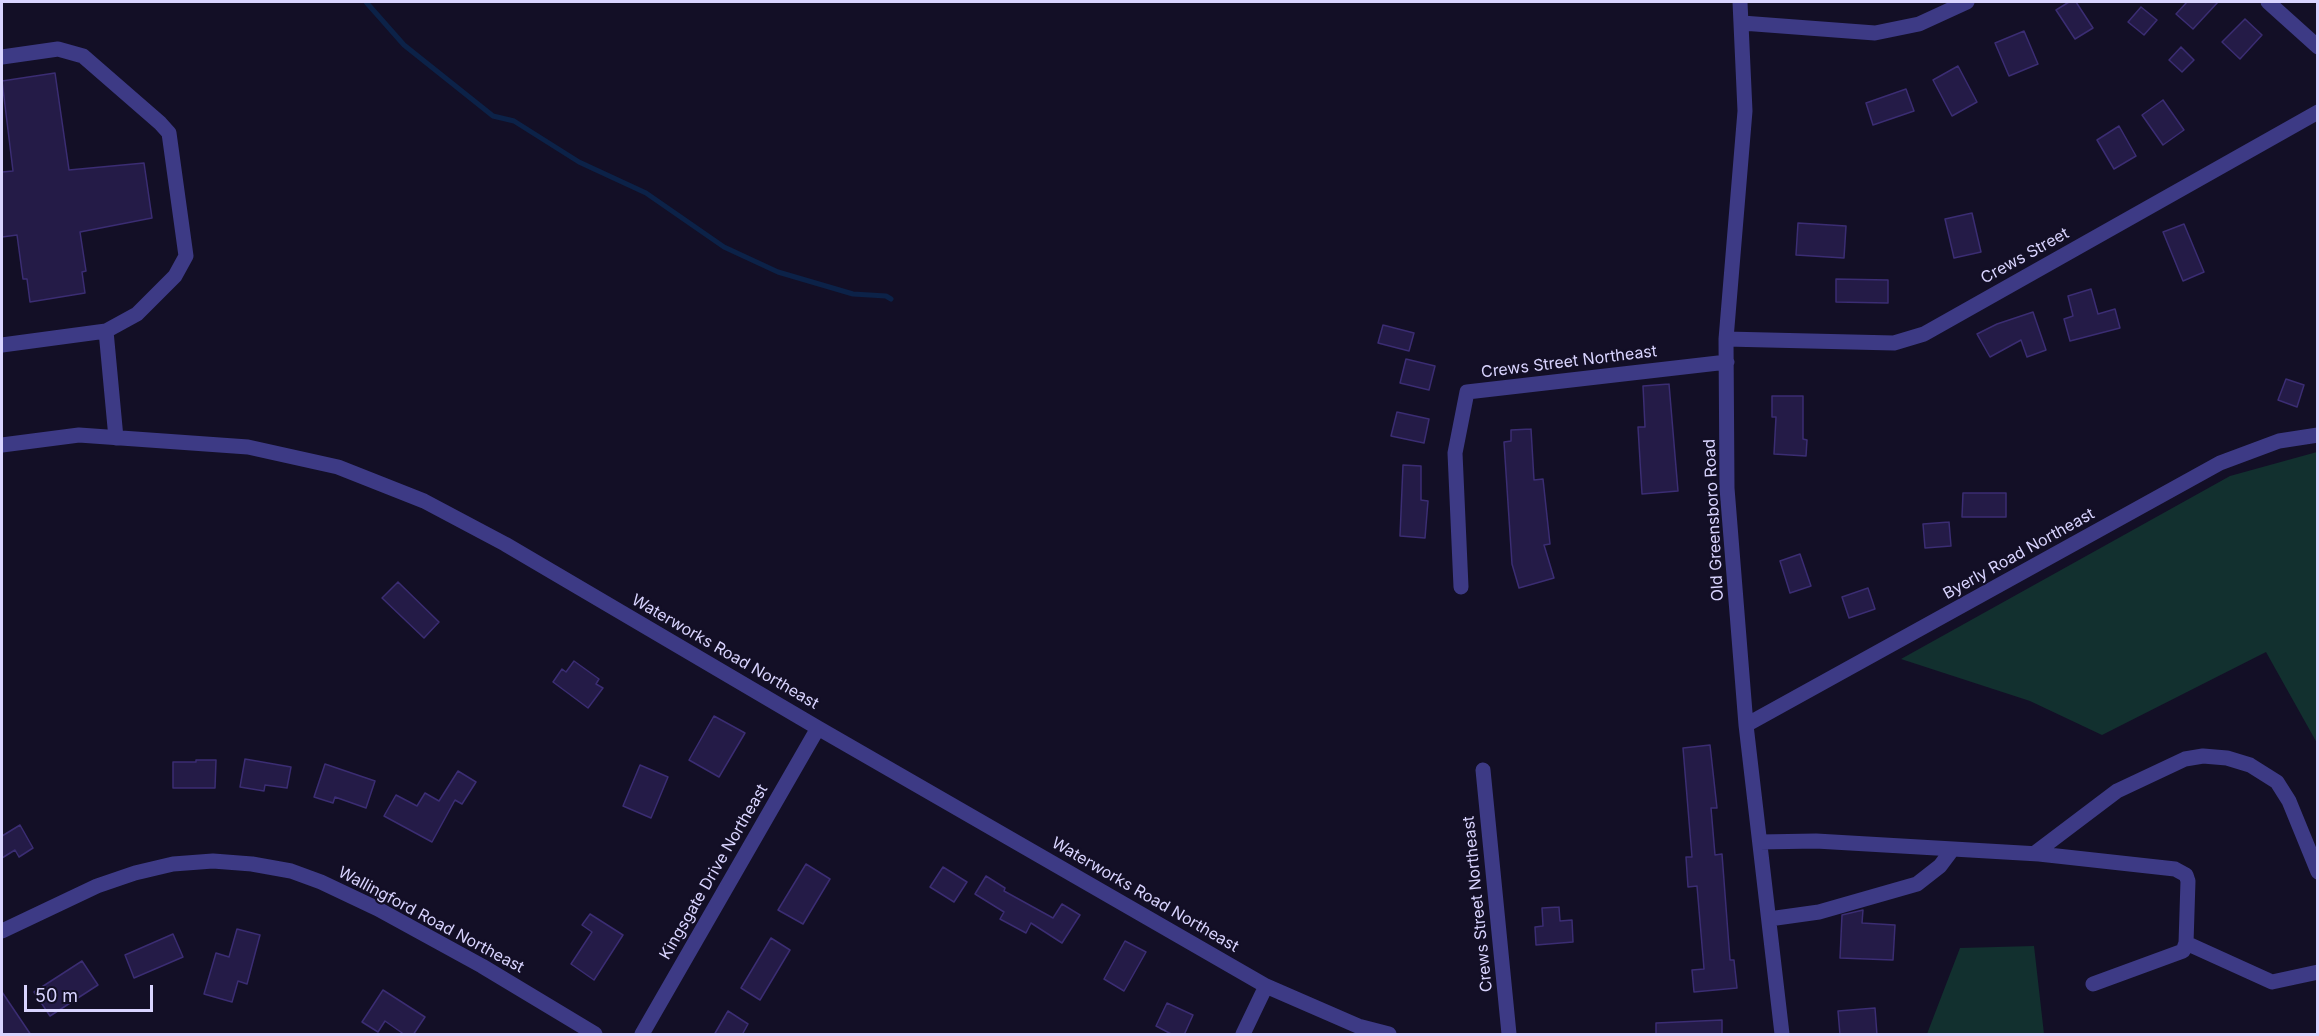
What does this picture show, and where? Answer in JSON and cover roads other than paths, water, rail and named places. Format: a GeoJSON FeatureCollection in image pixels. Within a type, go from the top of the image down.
{"type":"FeatureCollection","features":[{"type":"Feature","properties":{"kind":"street","name":"Old Greensboro Road"},"geometry":{"type":"LineString","coordinates":[[1740,2],[1745,111],[1726,339],[1727,488],[1746,725],[1782,1035]]}},
{"type":"Feature","properties":{"kind":"street"},"geometry":{"type":"LineString","coordinates":[[1742,22],[1875,33],[1920,24],[1967,2]]}},
{"type":"Feature","properties":{"kind":"street"},"geometry":{"type":"LineString","coordinates":[[2268,2],[2318,46]]}},
{"type":"Feature","properties":{"kind":"street"},"geometry":{"type":"LineString","coordinates":[[2,57],[58,49],[83,56],[169,133],[186,256],[175,276],[137,314],[106,331],[2,345]]}},
{"type":"Feature","properties":{"kind":"street","name":"Crews Street"},"geometry":{"type":"LineString","coordinates":[[1726,339],[1894,343],[1924,334],[2318,112]]}},
{"type":"Feature","properties":{"kind":"street"},"geometry":{"type":"LineString","coordinates":[[106,331],[116,438]]}},
{"type":"Feature","properties":{"kind":"street","name":"Crews Street Northeast"},"geometry":{"type":"LineString","coordinates":[[1461,587],[1455,453],[1467,392],[1727,362]]}},
{"type":"Feature","properties":{"kind":"street","name":"Waterworks Road Northeast"},"geometry":{"type":"LineString","coordinates":[[2,445],[79,435],[248,447],[338,467],[424,501],[504,544],[1266,986],[1358,1026],[1389,1035]]}},
{"type":"Feature","properties":{"kind":"street","name":"Byerly Road Northeast"},"geometry":{"type":"LineString","coordinates":[[1746,725],[2220,463],[2268,444],[2318,435]]}},
{"type":"Feature","properties":{"kind":"street","name":"Kingsgate Drive Northeast"},"geometry":{"type":"LineString","coordinates":[[642,1035],[818,728]]}},
{"type":"Feature","properties":{"kind":"street"},"geometry":{"type":"LineString","coordinates":[[2035,854],[2117,791],[2151,773],[2185,759],[2203,756],[2227,758],[2250,765],[2277,782],[2289,801],[2318,872]]}},
{"type":"Feature","properties":{"kind":"street","name":"Crews Street Northeast"},"geometry":{"type":"LineString","coordinates":[[1483,770],[1509,1035]]}},
{"type":"Feature","properties":{"kind":"street"},"geometry":{"type":"LineString","coordinates":[[1760,842],[1816,841],[2035,854],[2181,871],[2188,881],[2186,944],[2178,955],[2093,984]]}},
{"type":"Feature","properties":{"kind":"street"},"geometry":{"type":"LineString","coordinates":[[1769,919],[1819,912],[1917,884],[1940,866],[1952,850]]}},
{"type":"Feature","properties":{"kind":"street","name":"Wallingford Road Northeast"},"geometry":{"type":"LineString","coordinates":[[2,931],[97,886],[135,873],[173,864],[213,861],[252,864],[291,871],[321,882],[378,909],[482,966],[595,1035]]}},
{"type":"Feature","properties":{"kind":"street"},"geometry":{"type":"LineString","coordinates":[[2186,944],[2272,982],[2318,972]]}},
{"type":"Feature","properties":{"kind":"street"},"geometry":{"type":"LineString","coordinates":[[1243,1035],[1266,986]]}},
{"type":"Feature","properties":{"kind":"waterway"},"geometry":{"type":"LineString","coordinates":[[366,2],[404,45],[493,116],[514,121],[579,162],[646,193],[724,247],[778,272],[853,294],[886,296],[891,299]]}}]}
